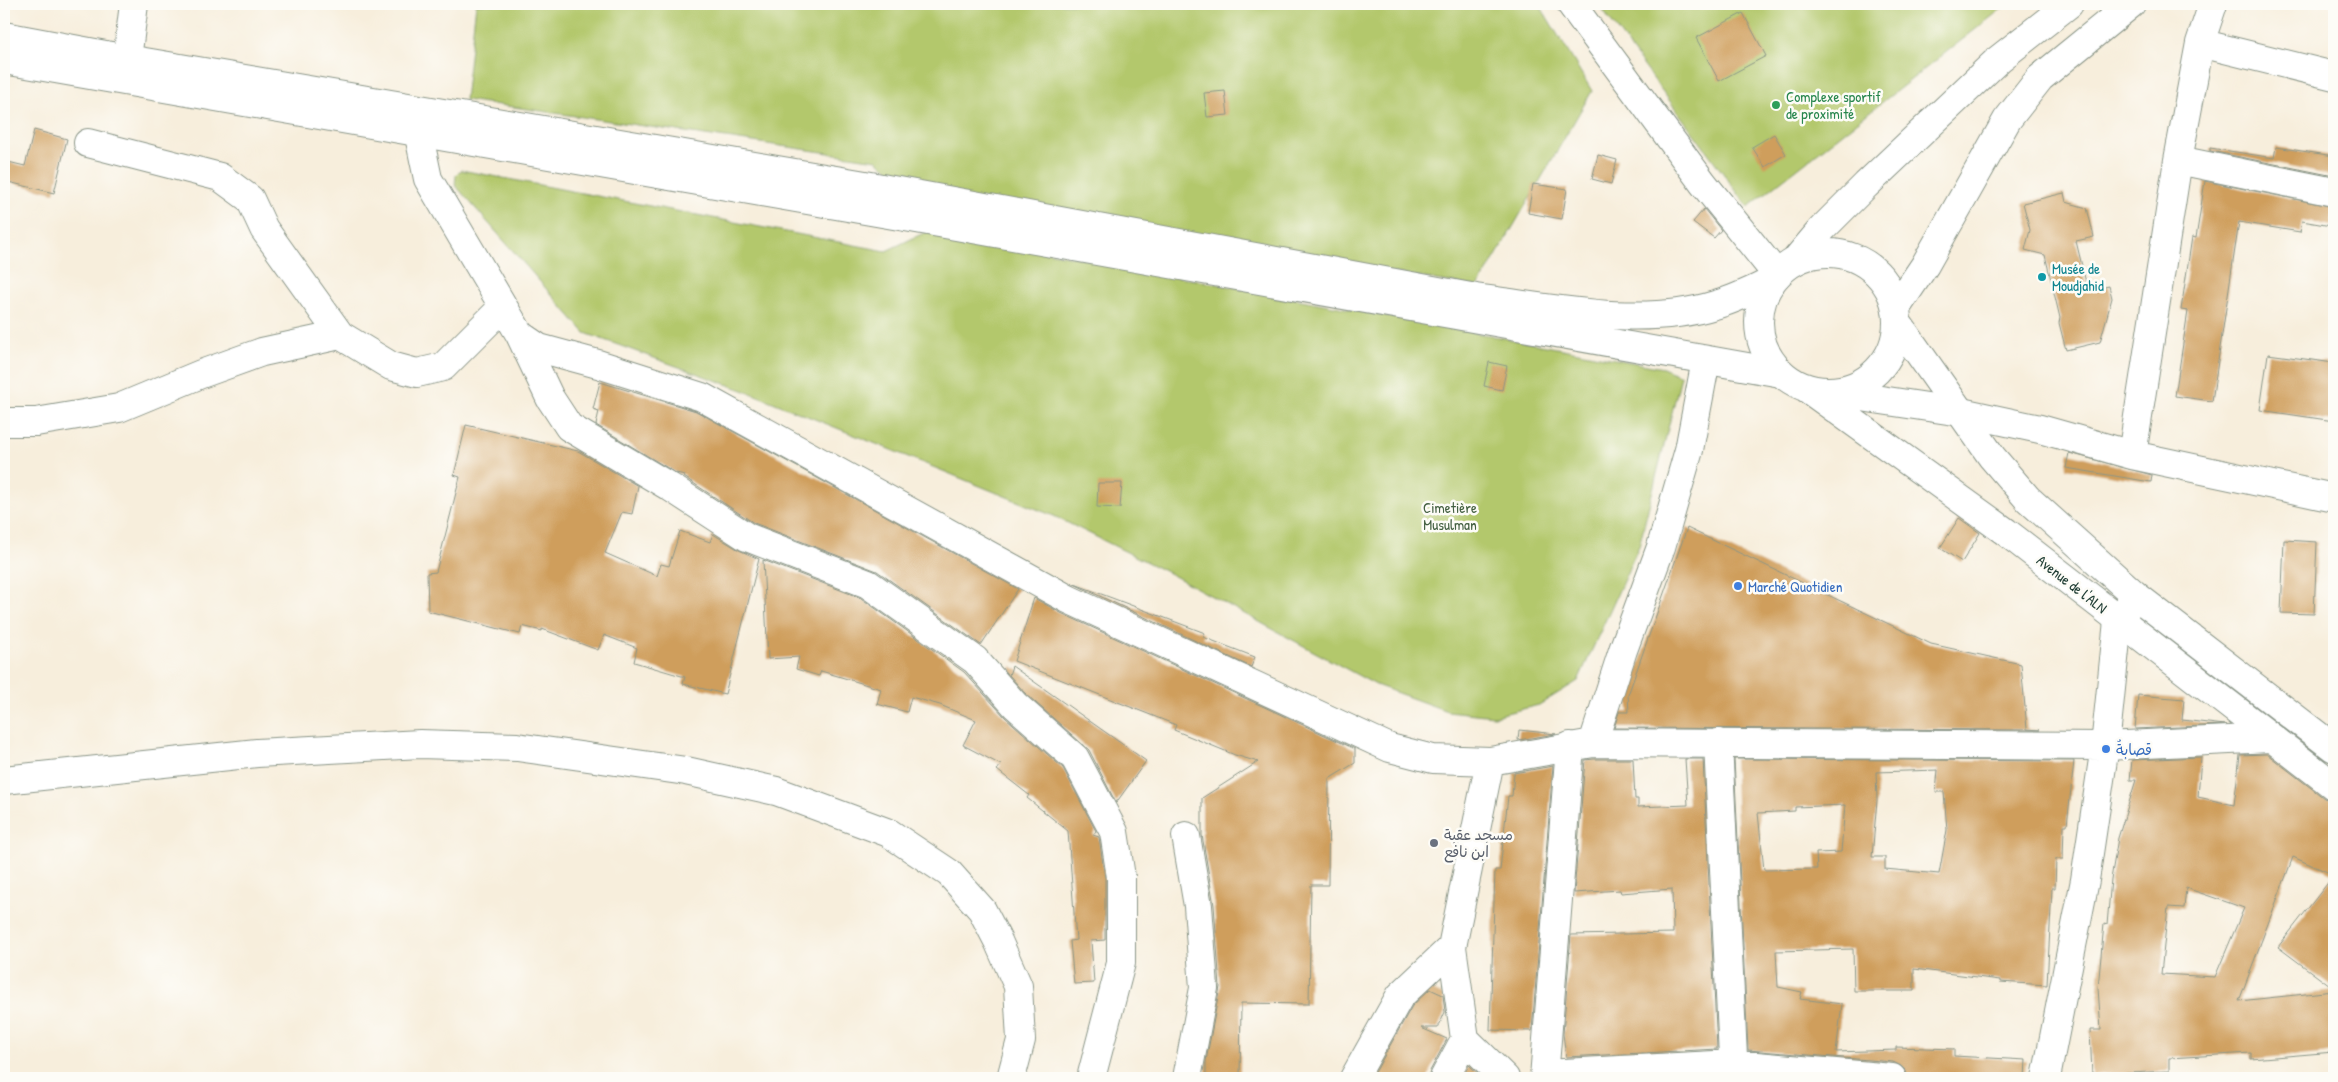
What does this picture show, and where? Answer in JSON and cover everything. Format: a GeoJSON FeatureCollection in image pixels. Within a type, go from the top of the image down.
{"type":"FeatureCollection","features":[{"type":"Feature","properties":{"kind":"main road"},"geometry":{"type":"LineString","coordinates":[[128,59],[134,4]]}},
{"type":"Feature","properties":{"kind":"main road"},"geometry":{"type":"LineString","coordinates":[[1570,4],[1703,183],[1781,273]]}},
{"type":"Feature","properties":{"kind":"main road"},"geometry":{"type":"LineString","coordinates":[[1781,373],[1765,351],[1760,334],[1758,316],[1763,298],[1781,273],[1866,185],[1998,59],[2068,4]]}},
{"type":"Feature","properties":{"kind":"main road"},"geometry":{"type":"LineString","coordinates":[[1896,315],[2007,120],[2040,78],[2131,4]]}},
{"type":"Feature","properties":{"kind":"main road"},"geometry":{"type":"LineString","coordinates":[[2132,455],[2178,160],[2200,43],[2213,4]]}},
{"type":"Feature","properties":{"kind":"main road"},"geometry":{"type":"LineString","coordinates":[[4,36],[128,59],[871,186],[1476,298],[1574,312],[1620,316],[1672,313],[1714,306],[1815,254],[1836,254],[1857,260],[1875,272],[1888,288],[1896,315],[1894,344],[1882,364],[1866,380],[1844,389],[1813,389]]}},
{"type":"Feature","properties":{"kind":"main road"},"geometry":{"type":"LineString","coordinates":[[2200,43],[2334,76]]}},
{"type":"Feature","properties":{"kind":"main road"},"geometry":{"type":"LineString","coordinates":[[4,60],[1781,373],[1813,389],[1962,412],[2040,429],[2132,455],[2334,498]]}},
{"type":"Feature","properties":{"kind":"main road"},"geometry":{"type":"LineString","coordinates":[[418,132],[428,179],[520,335],[550,398],[569,427],[670,487],[747,538],[868,584],[975,660],[1016,705],[1075,758],[1114,832],[1121,877],[1121,963],[1091,1078]]}},
{"type":"Feature","properties":{"kind":"main road"},"geometry":{"type":"LineString","coordinates":[[88,143],[220,177],[250,199],[264,229],[340,336],[391,366],[417,373],[443,367],[503,307]]}},
{"type":"Feature","properties":{"kind":"main road"},"geometry":{"type":"LineString","coordinates":[[2178,160],[2334,192]]}},
{"type":"Feature","properties":{"kind":"main road","name":"Avenue de l'ALN"},"geometry":{"type":"LineString","coordinates":[[1896,315],[1992,457],[2028,500],[2136,595],[2334,748]]}},
{"type":"Feature","properties":{"kind":"main road"},"geometry":{"type":"LineString","coordinates":[[520,335],[539,348],[598,364],[702,397],[1068,599],[1390,748],[1434,759],[1490,760],[1581,744],[1718,743],[2105,746],[2271,738]]}},
{"type":"Feature","properties":{"kind":"main road"},"geometry":{"type":"LineString","coordinates":[[4,422],[36,422],[119,408],[201,374],[262,352],[340,336]]}},
{"type":"Feature","properties":{"kind":"main road"},"geometry":{"type":"LineString","coordinates":[[1706,360],[1689,450],[1661,547],[1623,650],[1581,744],[1545,1076],[1734,1071],[1882,1078]]}},
{"type":"Feature","properties":{"kind":"main road","name":"Avenue de l'ALN"},"geometry":{"type":"LineString","coordinates":[[1813,389],[2006,532],[2118,621],[2334,786]]}},
{"type":"Feature","properties":{"kind":"main road"},"geometry":{"type":"LineString","coordinates":[[2046,1078],[2084,880],[2105,746],[2118,621],[2136,595]]}},
{"type":"Feature","properties":{"kind":"main road"},"geometry":{"type":"LineString","coordinates":[[1718,743],[1734,1071]]}},
{"type":"Feature","properties":{"kind":"main road"},"geometry":{"type":"LineString","coordinates":[[4,780],[257,754],[420,744],[517,747],[686,771],[776,791],[889,832],[949,873],[982,910],[1018,986],[1021,1040],[1012,1078]]}},
{"type":"Feature","properties":{"kind":"main road"},"geometry":{"type":"LineString","coordinates":[[1490,760],[1452,947],[1458,1002],[1465,1039],[1506,1078]]}},
{"type":"Feature","properties":{"kind":"main road"},"geometry":{"type":"LineString","coordinates":[[1186,836],[1198,906],[1204,988],[1187,1078]]}},
{"type":"Feature","properties":{"kind":"main road"},"geometry":{"type":"LineString","coordinates":[[1354,1078],[1400,996],[1452,947]]}},
{"type":"Feature","properties":{"kind":"main road"},"geometry":{"type":"LineString","coordinates":[[1444,1078],[1465,1039]]}},
{"type":"Feature","properties":{"kind":"green space"},"geometry":{"type":"Polygon","coordinates":[[[476,4],[1539,4],[1592,91],[1478,287],[914,193],[877,160],[465,100],[476,4]]]}},
{"type":"Feature","properties":{"kind":"green space","name":"Complexe sportif de proximité"},"geometry":{"type":"Polygon","coordinates":[[[1598,4],[2008,4],[1748,207],[1598,4]]]}},
{"type":"Feature","properties":{"kind":"green space","name":"Cimetière Musulman"},"geometry":{"type":"Polygon","coordinates":[[[461,170],[886,251],[930,230],[1663,368],[1681,376],[1639,546],[1578,681],[1539,705],[1494,716],[1447,711],[1376,685],[1167,572],[1054,516],[748,392],[585,333],[455,185],[456,175],[461,170]]]}},
{"type":"Feature","properties":{"kind":"building"},"geometry":{"type":"Polygon","coordinates":[[[1743,13],[1766,56],[1719,81],[1696,38],[1743,13]]]}},
{"type":"Feature","properties":{"kind":"building"},"geometry":{"type":"Polygon","coordinates":[[[1225,91],[1228,115],[1207,117],[1204,93],[1225,91]]]}},
{"type":"Feature","properties":{"kind":"building"},"geometry":{"type":"Polygon","coordinates":[[[34,130],[67,139],[54,193],[4,181],[4,161],[25,166],[34,130]]]}},
{"type":"Feature","properties":{"kind":"building"},"geometry":{"type":"Polygon","coordinates":[[[1774,134],[1786,154],[1765,167],[1752,147],[1774,134]]]}},
{"type":"Feature","properties":{"kind":"building"},"geometry":{"type":"Polygon","coordinates":[[[2276,147],[2334,156],[2334,176],[2210,151],[2210,148],[2274,158],[2276,147]]]}},
{"type":"Feature","properties":{"kind":"building"},"geometry":{"type":"Polygon","coordinates":[[[1598,155],[1617,160],[1611,184],[1592,179],[1598,155]]]}},
{"type":"Feature","properties":{"kind":"building"},"geometry":{"type":"Polygon","coordinates":[[[2205,181],[2334,207],[2331,226],[2302,221],[2300,232],[2239,222],[2212,401],[2175,396],[2188,311],[2181,310],[2192,237],[2196,238],[2205,181]]]}},
{"type":"Feature","properties":{"kind":"building"},"geometry":{"type":"Polygon","coordinates":[[[1533,184],[1567,189],[1562,219],[1528,213],[1533,184]]]}},
{"type":"Feature","properties":{"kind":"building"},"geometry":{"type":"Polygon","coordinates":[[[2064,193],[2066,202],[2087,208],[2094,237],[2076,241],[2088,291],[2109,286],[2112,298],[2100,342],[2066,350],[2045,255],[2025,250],[2030,230],[2023,203],[2064,193]]]}},
{"type":"Feature","properties":{"kind":"building"},"geometry":{"type":"Polygon","coordinates":[[[1704,209],[1721,230],[1714,238],[1693,222],[1704,209]]]}},
{"type":"Feature","properties":{"kind":"building"},"geometry":{"type":"Polygon","coordinates":[[[2268,354],[2334,363],[2334,421],[2260,410],[2268,354]]]}},
{"type":"Feature","properties":{"kind":"building"},"geometry":{"type":"Polygon","coordinates":[[[1489,362],[1507,366],[1502,390],[1484,386],[1489,362]]]}},
{"type":"Feature","properties":{"kind":"building"},"geometry":{"type":"Polygon","coordinates":[[[600,382],[696,411],[1018,589],[981,645],[877,571],[754,523],[684,477],[685,475],[676,473],[596,425],[599,411],[593,409],[600,382]]]}},
{"type":"Feature","properties":{"kind":"building"},"geometry":{"type":"Polygon","coordinates":[[[466,425],[578,451],[638,486],[632,514],[622,512],[605,553],[657,576],[661,564],[669,566],[680,531],[710,542],[713,534],[739,550],[759,559],[725,694],[683,684],[685,677],[634,662],[637,648],[604,635],[598,650],[542,629],[542,631],[522,626],[520,634],[428,611],[427,573],[436,572],[460,477],[454,475],[466,425]]]}},
{"type":"Feature","properties":{"kind":"building"},"geometry":{"type":"Polygon","coordinates":[[[2069,453],[2152,475],[2151,482],[2066,468],[2069,453]]]}},
{"type":"Feature","properties":{"kind":"building"},"geometry":{"type":"Polygon","coordinates":[[[1098,483],[1122,483],[1120,508],[1097,507],[1098,483]]]}},
{"type":"Feature","properties":{"kind":"building"},"geometry":{"type":"Polygon","coordinates":[[[1959,518],[1980,533],[1962,562],[1940,548],[1959,518]]]}},
{"type":"Feature","properties":{"kind":"building","name":"Marché Quotidien"},"geometry":{"type":"Polygon","coordinates":[[[1687,528],[1931,644],[2021,664],[2027,729],[2040,730],[1614,728],[1619,712],[1629,712],[1628,695],[1687,528]]]}},
{"type":"Feature","properties":{"kind":"building"},"geometry":{"type":"Polygon","coordinates":[[[2284,540],[2317,542],[2314,614],[2281,613],[2284,540]]]}},
{"type":"Feature","properties":{"kind":"building"},"geometry":{"type":"Polygon","coordinates":[[[763,560],[861,598],[964,672],[1005,717],[1063,768],[1096,831],[1093,835],[1099,837],[1105,878],[1105,940],[1091,941],[1094,983],[1074,984],[1070,941],[1076,940],[1068,831],[1027,798],[1029,795],[997,770],[1001,765],[963,745],[976,720],[940,705],[911,697],[907,712],[877,704],[881,689],[821,671],[819,676],[796,669],[799,657],[768,659],[763,560]]]}},
{"type":"Feature","properties":{"kind":"building"},"geometry":{"type":"Polygon","coordinates":[[[1072,583],[1205,633],[1203,637],[1255,657],[1251,667],[1072,583]]]}},
{"type":"Feature","properties":{"kind":"building"},"geometry":{"type":"Polygon","coordinates":[[[1034,598],[1061,613],[1355,749],[1355,763],[1329,779],[1328,885],[1311,885],[1309,1004],[1241,1003],[1240,1078],[1206,1078],[1206,1061],[1220,987],[1214,905],[1202,835],[1202,798],[1258,762],[1235,755],[1174,730],[1176,725],[1014,661],[1034,598]]]}},
{"type":"Feature","properties":{"kind":"building"},"geometry":{"type":"Polygon","coordinates":[[[1012,666],[1146,761],[1116,803],[1089,750],[1026,694],[1009,675],[1012,666]]]}},
{"type":"Feature","properties":{"kind":"building"},"geometry":{"type":"Polygon","coordinates":[[[2138,695],[2184,699],[2182,720],[2225,725],[2135,729],[2138,695]]]}},
{"type":"Feature","properties":{"kind":"building"},"geometry":{"type":"Polygon","coordinates":[[[1519,730],[1556,734],[1518,740],[1519,730]]]}},
{"type":"Feature","properties":{"kind":"building"},"geometry":{"type":"Polygon","coordinates":[[[2267,754],[2324,798],[2334,801],[2334,875],[2293,857],[2239,1001],[2334,991],[2334,1052],[2251,1059],[2251,1053],[2169,1058],[2169,1071],[2092,1075],[2090,1030],[2101,1030],[2098,988],[2104,924],[2107,925],[2111,879],[2118,838],[2136,780],[2130,780],[2132,760],[2201,757],[2198,797],[2234,805],[2240,755],[2267,754]],[[2186,888],[2184,908],[2168,907],[2161,974],[2215,977],[2244,908],[2186,888]]]}},
{"type":"Feature","properties":{"kind":"building"},"geometry":{"type":"Polygon","coordinates":[[[1633,759],[1635,799],[1638,799],[1638,807],[1688,805],[1685,759],[1703,759],[1717,1049],[1566,1057],[1563,1034],[1571,935],[1673,933],[1672,889],[1621,893],[1620,890],[1574,893],[1585,760],[1633,759]]]}},
{"type":"Feature","properties":{"kind":"building"},"geometry":{"type":"Polygon","coordinates":[[[1734,759],[2074,761],[2067,825],[2064,825],[2063,859],[2056,859],[2055,888],[2052,888],[2047,985],[2000,982],[2000,980],[1914,969],[1914,991],[1854,991],[1853,949],[1776,951],[1778,987],[1802,992],[1800,999],[1842,1004],[1836,1052],[1896,1050],[1896,1047],[1954,1049],[1954,1056],[2026,1060],[2025,1078],[1907,1078],[1906,1071],[1893,1062],[1748,1050],[1734,759]],[[1938,770],[1876,772],[1877,800],[1872,857],[1885,857],[1885,869],[1939,874],[1947,830],[1944,792],[1936,792],[1938,770]],[[1845,805],[1795,807],[1795,811],[1758,813],[1764,870],[1817,869],[1816,853],[1841,852],[1845,805]]]}},
{"type":"Feature","properties":{"kind":"building"},"geometry":{"type":"Polygon","coordinates":[[[1553,766],[1532,1031],[1490,1030],[1495,870],[1500,870],[1508,796],[1512,796],[1514,773],[1553,766]]]}},
{"type":"Feature","properties":{"kind":"building"},"geometry":{"type":"Polygon","coordinates":[[[2334,875],[2334,989],[2278,947],[2334,875]]]}},
{"type":"Feature","properties":{"kind":"building"},"geometry":{"type":"Polygon","coordinates":[[[1430,989],[1443,995],[1445,1012],[1438,1028],[1421,1028],[1447,1039],[1428,1078],[1372,1078],[1412,1006],[1430,989]]]}},
{"type":"Feature","properties":{"kind":"building"},"geometry":{"type":"Polygon","coordinates":[[[1469,1065],[1483,1078],[1462,1078],[1469,1065]]]}},
{"type":"Feature","properties":{"kind":"place","name":"Complexe sportif de proximité"},"geometry":{"type":"Point","coordinates":[1776,105]}},
{"type":"Feature","properties":{"kind":"place","name":"Musée de Moudjahid"},"geometry":{"type":"Point","coordinates":[2042,277]}},
{"type":"Feature","properties":{"kind":"place","name":"Marché Quotidien"},"geometry":{"type":"Point","coordinates":[1738,586]}},
{"type":"Feature","properties":{"kind":"place","name":"قصابةُ"},"geometry":{"type":"Point","coordinates":[2106,749]}},
{"type":"Feature","properties":{"kind":"place","name":"مسجد عقبة ابن نافع"},"geometry":{"type":"Point","coordinates":[1434,843]}}]}
